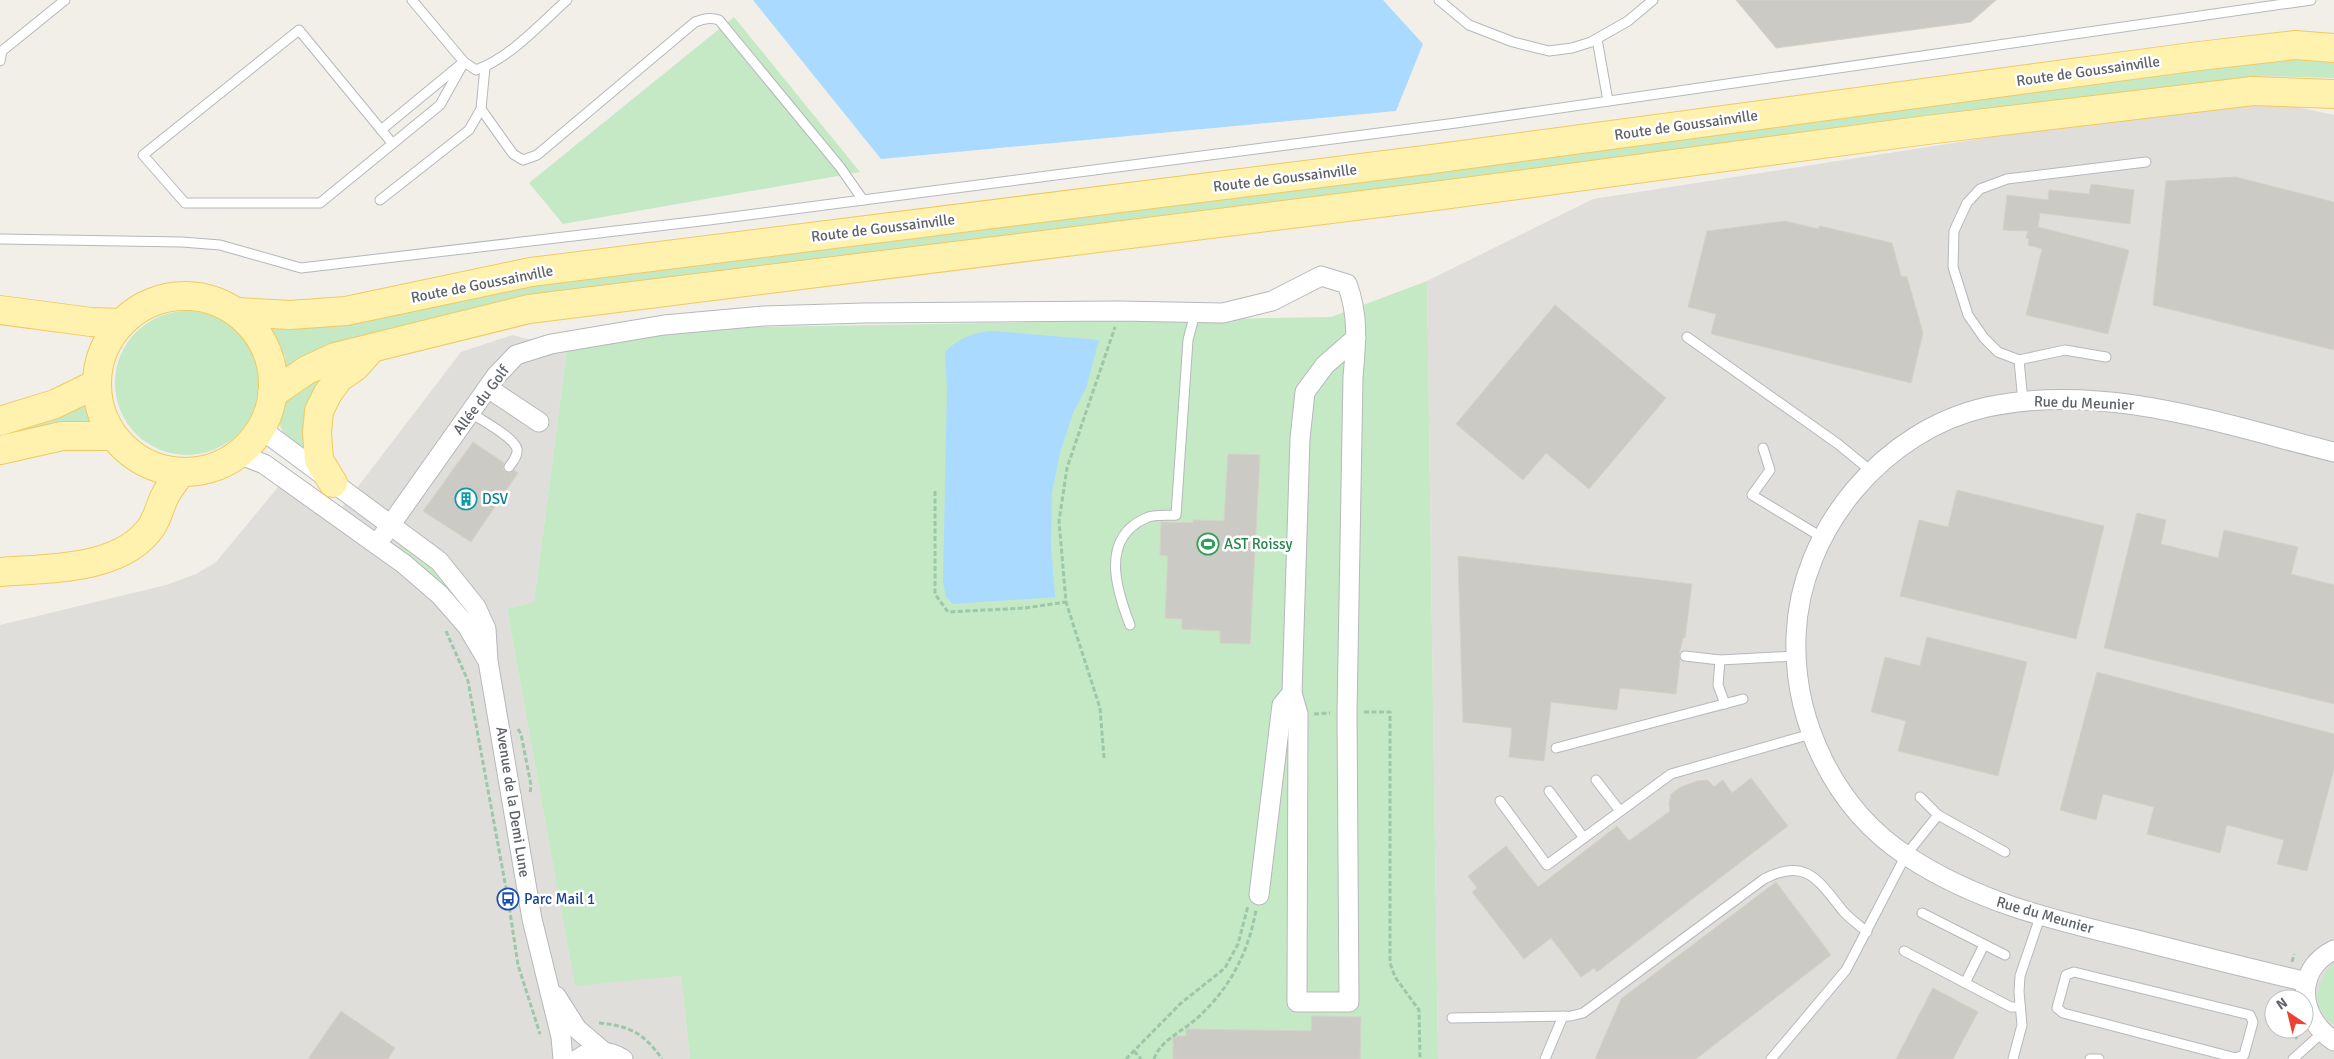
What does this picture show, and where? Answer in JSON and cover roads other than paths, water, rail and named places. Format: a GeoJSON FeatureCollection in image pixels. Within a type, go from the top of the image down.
{"type":"FeatureCollection","features":[{"type":"Feature","properties":{"kind":"main road","name":"Route de Goussainville"},"geometry":{"type":"LineString","coordinates":[[236,312],[290,315],[346,311],[531,272],[1425,160],[2199,56],[2295,45],[2334,48]]}},
{"type":"Feature","properties":{"kind":"main road"},"geometry":{"type":"LineString","coordinates":[[272,394],[307,370],[336,357],[530,309],[1465,192],[1927,130],[2253,91],[2334,94]]}},
{"type":"Feature","properties":{"kind":"main road"},"geometry":{"type":"LineString","coordinates":[[189,296],[214,300],[236,312],[254,328],[266,348],[272,371],[272,394],[268,412],[261,429],[238,454],[211,468],[181,472],[161,469],[142,462],[112,436],[100,411],[96,384],[99,362],[107,341],[121,322],[141,307],[164,298],[189,296]]}},
{"type":"Feature","properties":{"kind":"main road"},"geometry":{"type":"LineString","coordinates":[[0,310],[91,322],[121,322]]}},
{"type":"Feature","properties":{"kind":"main road"},"geometry":{"type":"LineString","coordinates":[[333,483],[319,460],[317,433],[319,411],[328,393],[339,378],[355,367],[373,347]]}},
{"type":"Feature","properties":{"kind":"main road"},"geometry":{"type":"LineString","coordinates":[[0,422],[55,404],[96,384]]}},
{"type":"Feature","properties":{"kind":"main road"},"geometry":{"type":"LineString","coordinates":[[0,450],[62,436],[112,436]]}},
{"type":"Feature","properties":{"kind":"main road"},"geometry":{"type":"LineString","coordinates":[[0,572],[101,562],[128,549],[152,526],[165,495],[181,472]]}},
{"type":"Feature","properties":{"kind":"street","name":"Allée du Golf"},"geometry":{"type":"LineString","coordinates":[[377,544],[496,376],[516,355],[551,344],[664,325],[783,315],[1120,311],[1223,313],[1272,301],[1321,276],[1347,284],[1354,303],[1356,338]]}},
{"type":"Feature","properties":{"kind":"street"},"geometry":{"type":"LineString","coordinates":[[1356,338],[1353,377],[1348,713],[1349,1002],[1296,1002],[1298,714],[1292,693],[1300,438],[1305,392],[1325,365],[1356,338]]}},
{"type":"Feature","properties":{"kind":"street"},"geometry":{"type":"LineString","coordinates":[[488,388],[539,422]]}},
{"type":"Feature","properties":{"kind":"street","name":"Rue du Meunier"},"geometry":{"type":"LineString","coordinates":[[2307,982],[2040,916],[1973,892],[1906,856],[1862,818],[1834,780],[1811,734],[1800,691],[1796,656],[1796,633],[1808,573],[1823,538],[1838,512],[1871,471],[1919,433],[1952,418],[1985,408],[2023,402],[2104,401],[2147,406],[2334,452]]}},
{"type":"Feature","properties":{"kind":"street","name":"Avenue de la Demi Lune"},"geometry":{"type":"LineString","coordinates":[[261,429],[439,561],[466,592],[476,607],[486,629],[488,661],[532,919],[561,1037],[563,1059]]}},
{"type":"Feature","properties":{"kind":"street","name":"Avenue de la Demi Lune"},"geometry":{"type":"LineString","coordinates":[[238,454],[264,464],[377,544],[440,595],[467,626],[488,661]]}},
{"type":"Feature","properties":{"kind":"street"},"geometry":{"type":"LineString","coordinates":[[1254,899],[1282,705],[1292,693]]}},
{"type":"Feature","properties":{"kind":"street"},"geometry":{"type":"LineString","coordinates":[[2328,1037],[2313,1022],[2307,1010],[2305,996],[2307,982],[2314,966],[2326,954],[2334,950]]}},
{"type":"Feature","properties":{"kind":"street"},"geometry":{"type":"LineString","coordinates":[[548,984],[577,1029],[604,1052],[623,1059]]}},
{"type":"Feature","properties":{"kind":"street"},"geometry":{"type":"LineString","coordinates":[[578,1059],[592,1052],[604,1052]]}},
{"type":"Feature","properties":{"kind":"lane"},"geometry":{"type":"LineString","coordinates":[[0,61],[2,51],[65,0]]}},
{"type":"Feature","properties":{"kind":"lane"},"geometry":{"type":"LineString","coordinates":[[412,0],[464,62],[476,70],[485,67],[508,52],[566,0]]}},
{"type":"Feature","properties":{"kind":"lane"},"geometry":{"type":"LineString","coordinates":[[1439,0],[1469,25],[1513,42],[1549,51],[1572,48],[1597,39],[1628,21],[1653,0]]}},
{"type":"Feature","properties":{"kind":"lane"},"geometry":{"type":"LineString","coordinates":[[0,239],[182,242],[220,246],[301,268],[863,200],[1456,123],[2311,0]]}},
{"type":"Feature","properties":{"kind":"lane"},"geometry":{"type":"LineString","coordinates":[[482,110],[513,154],[523,160],[536,155],[694,22],[706,18],[716,19],[719,20],[840,167],[863,200]]}},
{"type":"Feature","properties":{"kind":"lane"},"geometry":{"type":"LineString","coordinates":[[392,143],[299,30],[143,154],[186,203],[320,203],[440,105],[464,62]]}},
{"type":"Feature","properties":{"kind":"lane"},"geometry":{"type":"LineString","coordinates":[[1597,39],[1608,101]]}},
{"type":"Feature","properties":{"kind":"lane"},"geometry":{"type":"LineString","coordinates":[[381,130],[464,62]]}},
{"type":"Feature","properties":{"kind":"lane"},"geometry":{"type":"LineString","coordinates":[[380,200],[469,130],[482,110],[485,67]]}},
{"type":"Feature","properties":{"kind":"lane"},"geometry":{"type":"LineString","coordinates":[[2106,357],[2065,350],[2018,360],[1998,352],[1984,338],[1968,314],[1953,267],[1954,231],[1967,203],[1980,190],[2007,179],[2146,162]]}},
{"type":"Feature","properties":{"kind":"lane"},"geometry":{"type":"LineString","coordinates":[[1130,625],[1119,598],[1114,567],[1119,543],[1127,530],[1147,517],[1176,515],[1188,340],[1195,313]]}},
{"type":"Feature","properties":{"kind":"lane"},"geometry":{"type":"LineString","coordinates":[[1688,337],[1838,444],[1871,471]]}},
{"type":"Feature","properties":{"kind":"lane"},"geometry":{"type":"LineString","coordinates":[[2018,360],[2023,402]]}},
{"type":"Feature","properties":{"kind":"lane"},"geometry":{"type":"LineString","coordinates":[[471,413],[513,441],[517,451],[509,467]]}},
{"type":"Feature","properties":{"kind":"lane"},"geometry":{"type":"LineString","coordinates":[[1763,448],[1770,470],[1752,495],[1823,538]]}},
{"type":"Feature","properties":{"kind":"lane"},"geometry":{"type":"LineString","coordinates":[[1685,656],[1720,660],[1796,656]]}},
{"type":"Feature","properties":{"kind":"lane"},"geometry":{"type":"LineString","coordinates":[[1720,660],[1718,685],[1725,704]]}},
{"type":"Feature","properties":{"kind":"lane"},"geometry":{"type":"LineString","coordinates":[[1556,748],[1743,700]]}},
{"type":"Feature","properties":{"kind":"lane"},"geometry":{"type":"LineString","coordinates":[[1500,801],[1547,865],[1672,774],[1811,734]]}},
{"type":"Feature","properties":{"kind":"lane"},"geometry":{"type":"LineString","coordinates":[[1596,780],[1620,811]]}},
{"type":"Feature","properties":{"kind":"lane"},"geometry":{"type":"LineString","coordinates":[[1548,791],[1584,838]]}},
{"type":"Feature","properties":{"kind":"lane"},"geometry":{"type":"LineString","coordinates":[[1920,797],[1938,815],[2005,852]]}},
{"type":"Feature","properties":{"kind":"lane"},"geometry":{"type":"LineString","coordinates":[[1771,1059],[1846,970],[1906,856],[1938,815]]}},
{"type":"Feature","properties":{"kind":"lane"},"geometry":{"type":"LineString","coordinates":[[1452,1018],[1563,1016],[1583,1013],[1764,878],[1779,871],[1794,869],[1809,873],[1821,882],[1845,913],[1866,932]]}},
{"type":"Feature","properties":{"kind":"lane"},"geometry":{"type":"LineString","coordinates":[[1922,913],[2005,955]]}},
{"type":"Feature","properties":{"kind":"lane"},"geometry":{"type":"LineString","coordinates":[[2014,1059],[2022,1025],[2020,976],[2040,916]]}},
{"type":"Feature","properties":{"kind":"lane"},"geometry":{"type":"LineString","coordinates":[[1965,982],[1984,945]]}},
{"type":"Feature","properties":{"kind":"lane"},"geometry":{"type":"LineString","coordinates":[[1904,951],[2011,1007],[2020,1007]]}},
{"type":"Feature","properties":{"kind":"lane"},"geometry":{"type":"LineString","coordinates":[[2074,972],[2250,1014],[2253,1022],[2245,1057],[2236,1058],[2063,1014],[2057,1008],[2066,975],[2074,972]]}},
{"type":"Feature","properties":{"kind":"lane"},"geometry":{"type":"LineString","coordinates":[[1545,1059],[1563,1016]]}},
{"type":"Feature","properties":{"kind":"lane"},"geometry":{"type":"LineString","coordinates":[[2293,1059],[2328,1037]]}},
{"type":"Feature","properties":{"kind":"lane"},"geometry":{"type":"LineString","coordinates":[[2090,1059],[2099,1059]]}},
{"type":"Feature","properties":{"kind":"water"},"geometry":{"type":"Polygon","coordinates":[[[753,0],[1383,0],[1423,44],[1396,111],[881,159],[753,0]]]}},
{"type":"Feature","properties":{"kind":"water"},"geometry":{"type":"Polygon","coordinates":[[[994,331],[1099,340],[1086,388],[1073,413],[1060,453],[1052,493],[1051,546],[1055,597],[953,604],[946,597],[943,582],[947,388],[945,352],[967,337],[994,331]]]}},
{"type":"Feature","properties":{"kind":"place","name":"DSV"},"geometry":{"type":"Point","coordinates":[466,499]}},
{"type":"Feature","properties":{"kind":"place","name":"AST Roissy"},"geometry":{"type":"Point","coordinates":[1208,544]}},
{"type":"Feature","properties":{"kind":"place","name":"Parc Mail 1"},"geometry":{"type":"Point","coordinates":[508,899]}}]}
